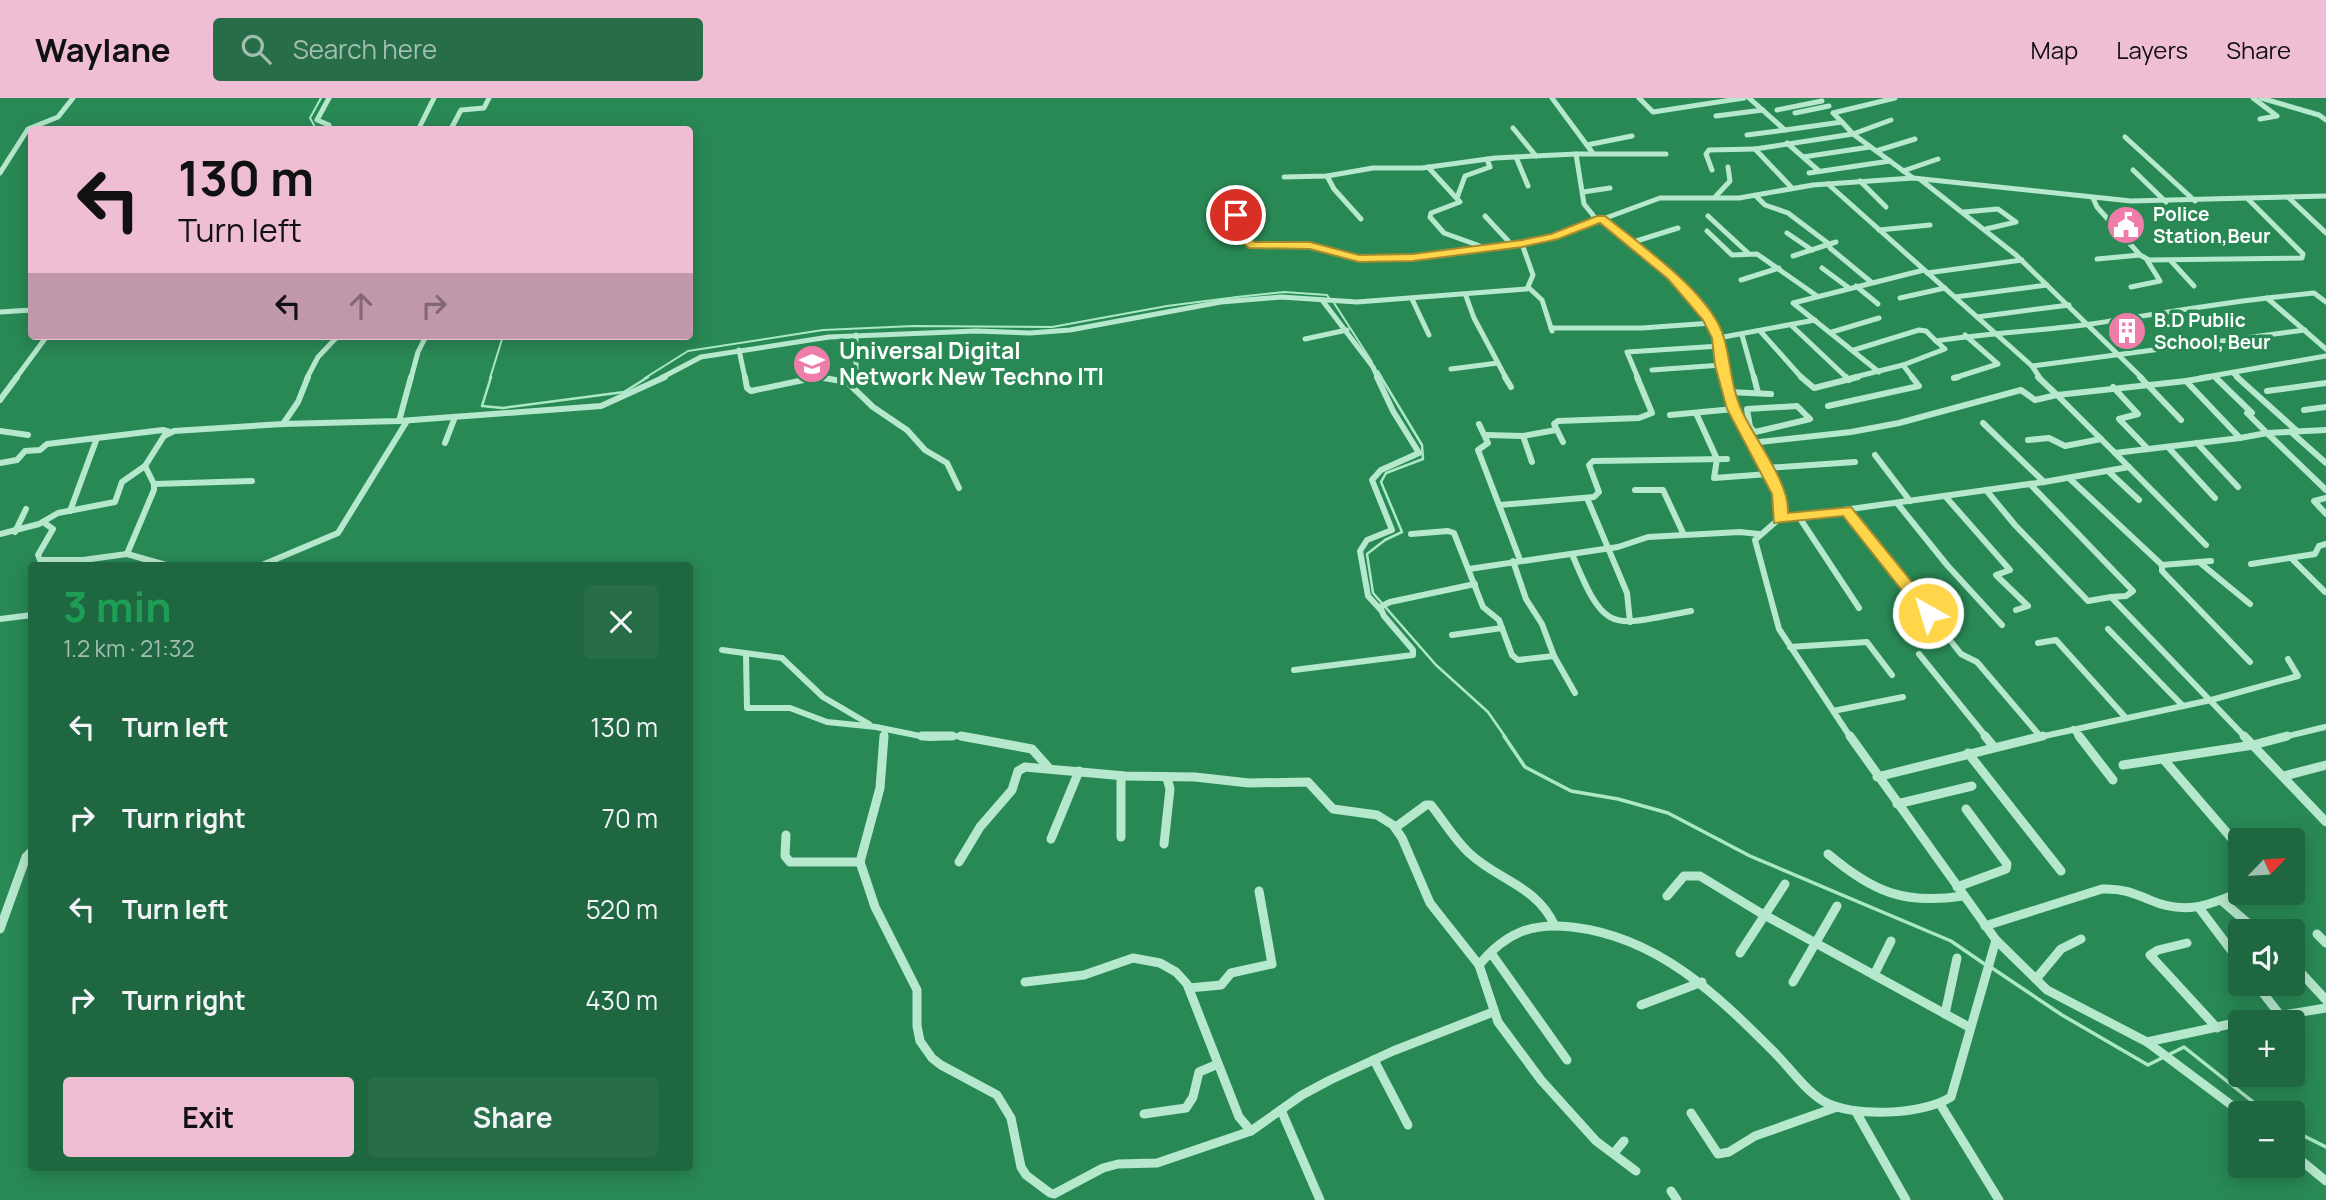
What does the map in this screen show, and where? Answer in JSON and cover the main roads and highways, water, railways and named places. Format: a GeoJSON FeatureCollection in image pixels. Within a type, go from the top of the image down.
{"type":"FeatureCollection","features":[{"type":"Feature","properties":{"kind":"waterway"},"geometry":{"type":"LineString","coordinates":[[314,126],[310,118],[321,98]]}},
{"type":"Feature","properties":{"kind":"waterway"},"geometry":{"type":"LineString","coordinates":[[645,378],[688,351],[823,330],[914,326],[1052,327],[1167,306],[1284,292],[1327,295],[1329,298]]}},
{"type":"Feature","properties":{"kind":"waterway"},"geometry":{"type":"LineString","coordinates":[[1334,303],[1372,362]]}},
{"type":"Feature","properties":{"kind":"waterway"},"geometry":{"type":"LineString","coordinates":[[490,378],[502,340]]}},
{"type":"Feature","properties":{"kind":"waterway"},"geometry":{"type":"LineString","coordinates":[[1378,371],[1382,378]]}},
{"type":"Feature","properties":{"kind":"waterway"},"geometry":{"type":"LineString","coordinates":[[491,377],[482,406],[503,408],[624,392],[648,377]]}},
{"type":"Feature","properties":{"kind":"waterway"},"geometry":{"type":"LineString","coordinates":[[1381,377],[1422,445],[1423,459],[1386,473],[1381,482],[1402,532],[1385,540],[1367,554],[1373,593],[1436,665],[1488,712],[1506,738]]}},
{"type":"Feature","properties":{"kind":"waterway"},"geometry":{"type":"LineString","coordinates":[[1504,736],[1525,767],[1571,791],[1618,799],[1668,813],[1750,856],[1951,941],[1986,965]]}},
{"type":"Feature","properties":{"kind":"waterway"},"geometry":{"type":"LineString","coordinates":[[1992,968],[2062,1015],[2148,1065],[2162,1058]]}},
{"type":"Feature","properties":{"kind":"waterway"},"geometry":{"type":"LineString","coordinates":[[2168,1055],[2184,1047],[2252,1101]]}},
{"type":"Feature","properties":{"kind":"waterway"},"geometry":{"type":"LineString","coordinates":[[2305,1136],[2326,1147]]}},
{"type":"Feature","properties":{"kind":"place","name":"Police Station,Beur"},"geometry":{"type":"Point","coordinates":[2126,225]}},
{"type":"Feature","properties":{"kind":"place","name":"B.D Public School, Beur"},"geometry":{"type":"Point","coordinates":[2127,331]}},
{"type":"Feature","properties":{"kind":"place","name":"Universal Digital Network New Techno ITI"},"geometry":{"type":"Point","coordinates":[812,364]}}]}
